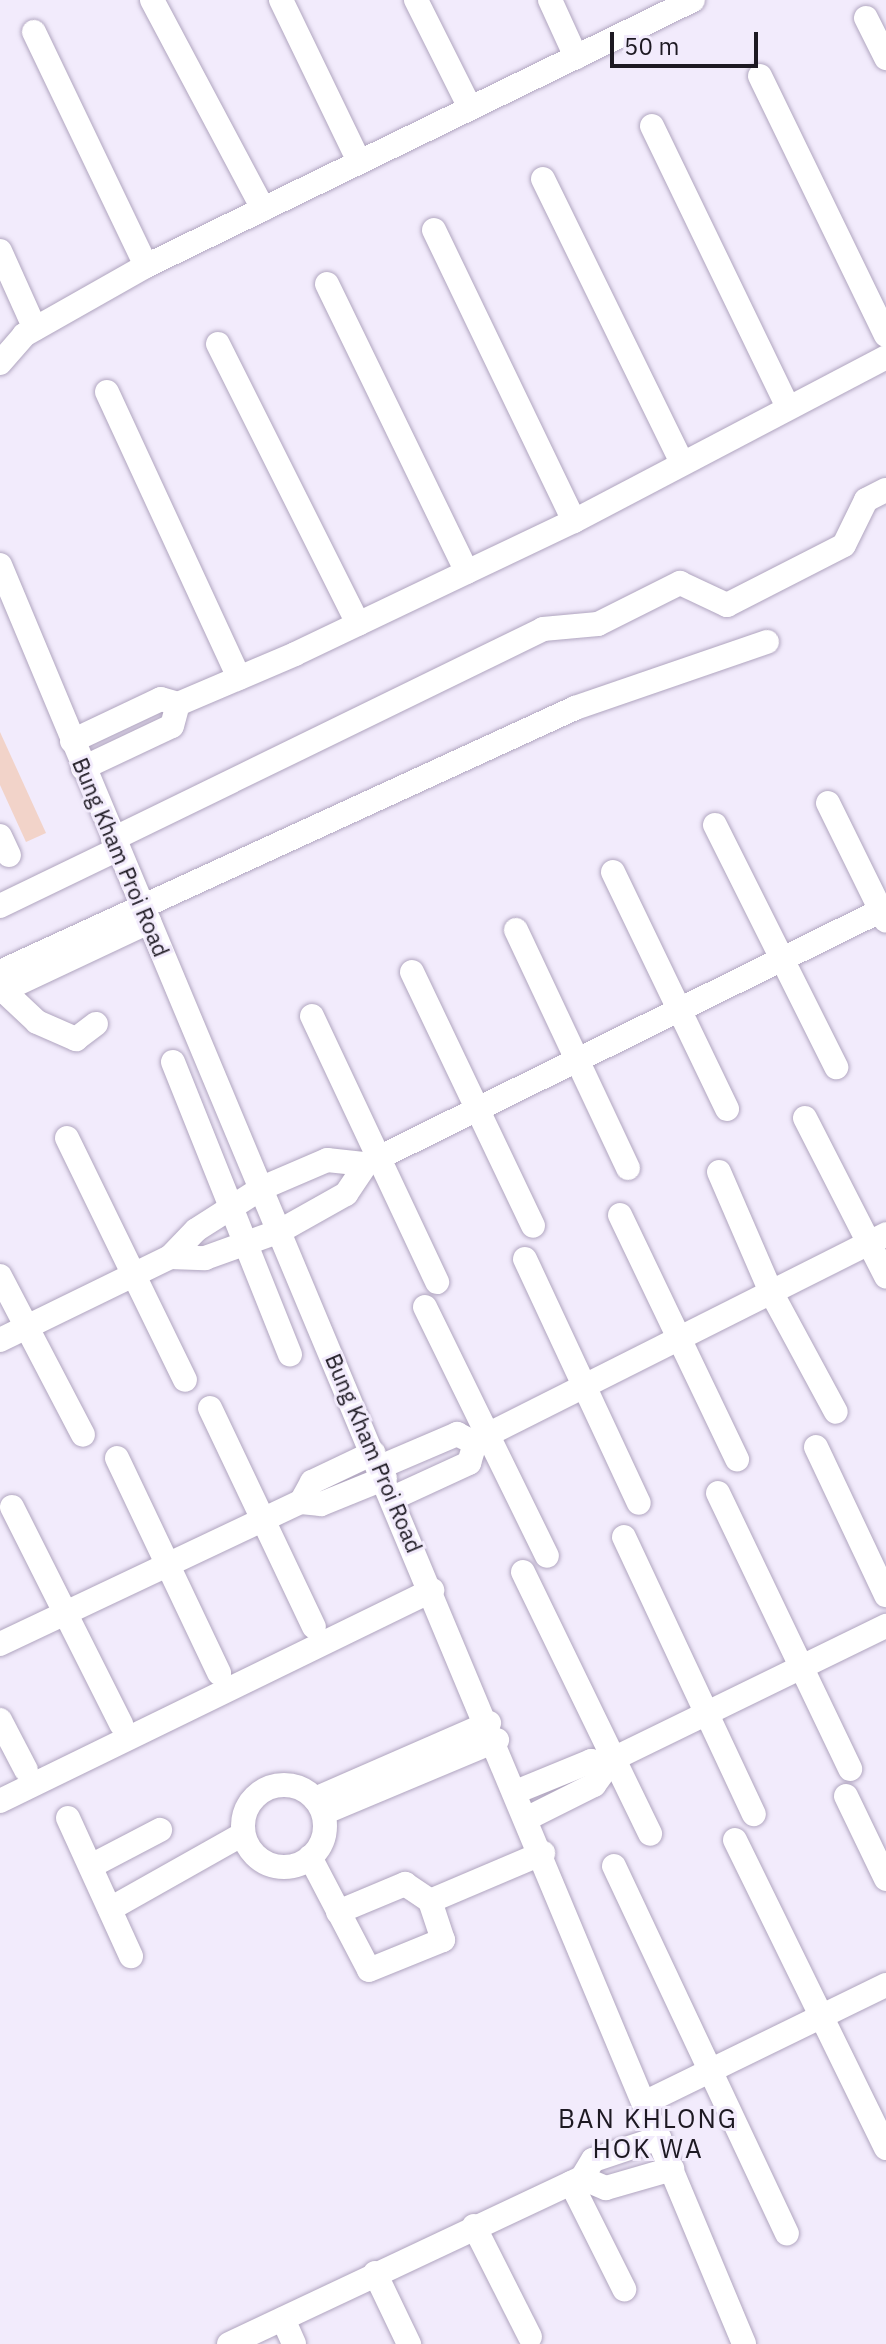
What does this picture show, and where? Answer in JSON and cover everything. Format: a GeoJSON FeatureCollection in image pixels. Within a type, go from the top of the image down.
{"type":"FeatureCollection","features":[{"type":"Feature","properties":{"kind":"street"},"geometry":{"type":"LineString","coordinates":[[152,0],[263,209]]}},
{"type":"Feature","properties":{"kind":"street"},"geometry":{"type":"LineString","coordinates":[[281,0],[359,161]]}},
{"type":"Feature","properties":{"kind":"street"},"geometry":{"type":"LineString","coordinates":[[416,0],[469,106]]}},
{"type":"Feature","properties":{"kind":"street"},"geometry":{"type":"LineString","coordinates":[[550,0],[576,57]]}},
{"type":"Feature","properties":{"kind":"street"},"geometry":{"type":"LineString","coordinates":[[0,363],[20,334],[146,266],[686,2]]}},
{"type":"Feature","properties":{"kind":"street"},"geometry":{"type":"LineString","coordinates":[[866,18],[886,58]]}},
{"type":"Feature","properties":{"kind":"street"},"geometry":{"type":"LineString","coordinates":[[34,32],[146,266]]}},
{"type":"Feature","properties":{"kind":"street"},"geometry":{"type":"LineString","coordinates":[[760,76],[886,335]]}},
{"type":"Feature","properties":{"kind":"street"},"geometry":{"type":"LineString","coordinates":[[652,126],[787,405]]}},
{"type":"Feature","properties":{"kind":"street"},"geometry":{"type":"LineString","coordinates":[[543,179],[680,459]]}},
{"type":"Feature","properties":{"kind":"street"},"geometry":{"type":"LineString","coordinates":[[434,230],[574,521]]}},
{"type":"Feature","properties":{"kind":"street"},"geometry":{"type":"LineString","coordinates":[[0,251],[20,334]]}},
{"type":"Feature","properties":{"kind":"street"},"geometry":{"type":"LineString","coordinates":[[327,284],[467,572]]}},
{"type":"Feature","properties":{"kind":"street"},"geometry":{"type":"LineString","coordinates":[[218,344],[358,624]]}},
{"type":"Feature","properties":{"kind":"street"},"geometry":{"type":"LineString","coordinates":[[72,741],[161,699],[178,704],[358,624],[574,521],[680,459],[886,357]]}},
{"type":"Feature","properties":{"kind":"street"},"geometry":{"type":"LineString","coordinates":[[107,392],[239,678]]}},
{"type":"Feature","properties":{"kind":"street"},"geometry":{"type":"LineString","coordinates":[[0,906],[116,844],[543,629],[598,624],[680,583],[727,605],[844,545],[866,500],[886,490]]}},
{"type":"Feature","properties":{"kind":"street","name":"Bung Kham Proi Road"},"geometry":{"type":"LineString","coordinates":[[0,565],[83,768],[530,1817],[744,2344]]}},
{"type":"Feature","properties":{"kind":"street"},"geometry":{"type":"LineString","coordinates":[[96,1024],[76,1039],[37,1022],[1,985],[575,708],[767,642]]}},
{"type":"Feature","properties":{"kind":"street"},"geometry":{"type":"LineString","coordinates":[[83,768],[172,726],[178,704]]}},
{"type":"Feature","properties":{"kind":"street"},"geometry":{"type":"LineString","coordinates":[[170,1257],[205,1258],[280,1231],[346,1194],[372,1161],[782,959],[884,913],[828,803]]}},
{"type":"Feature","properties":{"kind":"street"},"geometry":{"type":"LineString","coordinates":[[715,825],[836,1067]]}},
{"type":"Feature","properties":{"kind":"street"},"geometry":{"type":"LineString","coordinates":[[613,872],[727,1109]]}},
{"type":"Feature","properties":{"kind":"street"},"geometry":{"type":"LineString","coordinates":[[516,930],[628,1168]]}},
{"type":"Feature","properties":{"kind":"street"},"geometry":{"type":"LineString","coordinates":[[412,972],[533,1226]]}},
{"type":"Feature","properties":{"kind":"street"},"geometry":{"type":"LineString","coordinates":[[312,1016],[372,1161],[437,1282]]}},
{"type":"Feature","properties":{"kind":"street"},"geometry":{"type":"LineString","coordinates":[[173,1062],[235,1206],[290,1355]]}},
{"type":"Feature","properties":{"kind":"street"},"geometry":{"type":"LineString","coordinates":[[805,1118],[877,1238],[886,1276]]}},
{"type":"Feature","properties":{"kind":"street"},"geometry":{"type":"LineString","coordinates":[[67,1138],[130,1274],[185,1380]]}},
{"type":"Feature","properties":{"kind":"street"},"geometry":{"type":"LineString","coordinates":[[0,1340],[170,1257],[262,1188],[327,1160],[372,1161]]}},
{"type":"Feature","properties":{"kind":"street"},"geometry":{"type":"LineString","coordinates":[[719,1172],[771,1292],[836,1412]]}},
{"type":"Feature","properties":{"kind":"street"},"geometry":{"type":"LineString","coordinates":[[620,1215],[737,1459]]}},
{"type":"Feature","properties":{"kind":"street"},"geometry":{"type":"LineString","coordinates":[[383,1474],[457,1434],[482,1438],[585,1390],[877,1238]]}},
{"type":"Feature","properties":{"kind":"street"},"geometry":{"type":"LineString","coordinates":[[525,1259],[639,1503]]}},
{"type":"Feature","properties":{"kind":"street"},"geometry":{"type":"LineString","coordinates":[[0,1276],[83,1435]]}},
{"type":"Feature","properties":{"kind":"street"},"geometry":{"type":"LineString","coordinates":[[425,1307],[482,1438],[547,1556]]}},
{"type":"Feature","properties":{"kind":"street"},"geometry":{"type":"LineString","coordinates":[[210,1408],[314,1627]]}},
{"type":"Feature","properties":{"kind":"street"},"geometry":{"type":"LineString","coordinates":[[0,1644],[301,1502],[312,1482],[469,1463],[482,1438]]}},
{"type":"Feature","properties":{"kind":"street"},"geometry":{"type":"LineString","coordinates":[[816,1447],[886,1595]]}},
{"type":"Feature","properties":{"kind":"street"},"geometry":{"type":"LineString","coordinates":[[117,1458],[219,1673]]}},
{"type":"Feature","properties":{"kind":"street"},"geometry":{"type":"LineString","coordinates":[[718,1493],[850,1769]]}},
{"type":"Feature","properties":{"kind":"street"},"geometry":{"type":"LineString","coordinates":[[12,1507],[121,1724]]}},
{"type":"Feature","properties":{"kind":"street"},"geometry":{"type":"LineString","coordinates":[[624,1537],[754,1814]]}},
{"type":"Feature","properties":{"kind":"street"},"geometry":{"type":"LineString","coordinates":[[523,1572],[608,1762],[650,1834]]}},
{"type":"Feature","properties":{"kind":"street"},"geometry":{"type":"LineString","coordinates":[[0,1801],[432,1590]]}},
{"type":"Feature","properties":{"kind":"street"},"geometry":{"type":"LineString","coordinates":[[518,1791],[591,1761],[608,1762],[886,1626]]}},
{"type":"Feature","properties":{"kind":"street"},"geometry":{"type":"LineString","coordinates":[[0,1720],[26,1770]]}},
{"type":"Feature","properties":{"kind":"street"},"geometry":{"type":"LineString","coordinates":[[319,1806],[493,1731]]}},
{"type":"Feature","properties":{"kind":"street"},"geometry":{"type":"LineString","coordinates":[[530,1817],[594,1785],[608,1762]]}},
{"type":"Feature","properties":{"kind":"street"},"geometry":{"type":"LineString","coordinates":[[297,1787],[319,1806],[323,1840],[310,1857],[281,1867],[247,1841],[245,1812],[266,1789],[297,1787]]}},
{"type":"Feature","properties":{"kind":"street"},"geometry":{"type":"LineString","coordinates":[[846,1796],[886,1879]]}},
{"type":"Feature","properties":{"kind":"street"},"geometry":{"type":"LineString","coordinates":[[68,1818],[131,1956]]}},
{"type":"Feature","properties":{"kind":"street"},"geometry":{"type":"LineString","coordinates":[[91,1866],[160,1830]]}},
{"type":"Feature","properties":{"kind":"street"},"geometry":{"type":"LineString","coordinates":[[735,1840],[825,2016],[886,2148]]}},
{"type":"Feature","properties":{"kind":"street"},"geometry":{"type":"LineString","coordinates":[[110,1909],[247,1841]]}},
{"type":"Feature","properties":{"kind":"street"},"geometry":{"type":"LineString","coordinates":[[430,1901],[543,1853]]}},
{"type":"Feature","properties":{"kind":"street"},"geometry":{"type":"LineString","coordinates":[[310,1857],[338,1912],[372,1971],[443,1940],[430,1901],[405,1884],[338,1912]]}},
{"type":"Feature","properties":{"kind":"street"},"geometry":{"type":"LineString","coordinates":[[614,1866],[787,2233]]}},
{"type":"Feature","properties":{"kind":"street"},"geometry":{"type":"LineString","coordinates":[[644,2103],[886,1985]]}},
{"type":"Feature","properties":{"kind":"street"},"geometry":{"type":"LineString","coordinates":[[229,2344],[474,2226],[577,2181],[593,2160],[659,2138]]}},
{"type":"Feature","properties":{"kind":"street"},"geometry":{"type":"LineString","coordinates":[[577,2181],[606,2188],[672,2169]]}},
{"type":"Feature","properties":{"kind":"street"},"geometry":{"type":"LineString","coordinates":[[577,2181],[624,2289]]}},
{"type":"Feature","properties":{"kind":"street"},"geometry":{"type":"LineString","coordinates":[[474,2226],[530,2337]]}},
{"type":"Feature","properties":{"kind":"street"},"geometry":{"type":"LineString","coordinates":[[375,2273],[409,2344]]}},
{"type":"Feature","properties":{"kind":"street"},"geometry":{"type":"LineString","coordinates":[[283,2319],[294,2344]]}},
{"type":"Feature","properties":{"kind":"building"},"geometry":{"type":"Polygon","coordinates":[[[0,732],[46,833],[26,842],[0,785],[0,732]]]}},
{"type":"Feature","properties":{"kind":"district","name":"BAN KHLONG HOK WA"},"geometry":{"type":"Point","coordinates":[648,2134]}}]}
